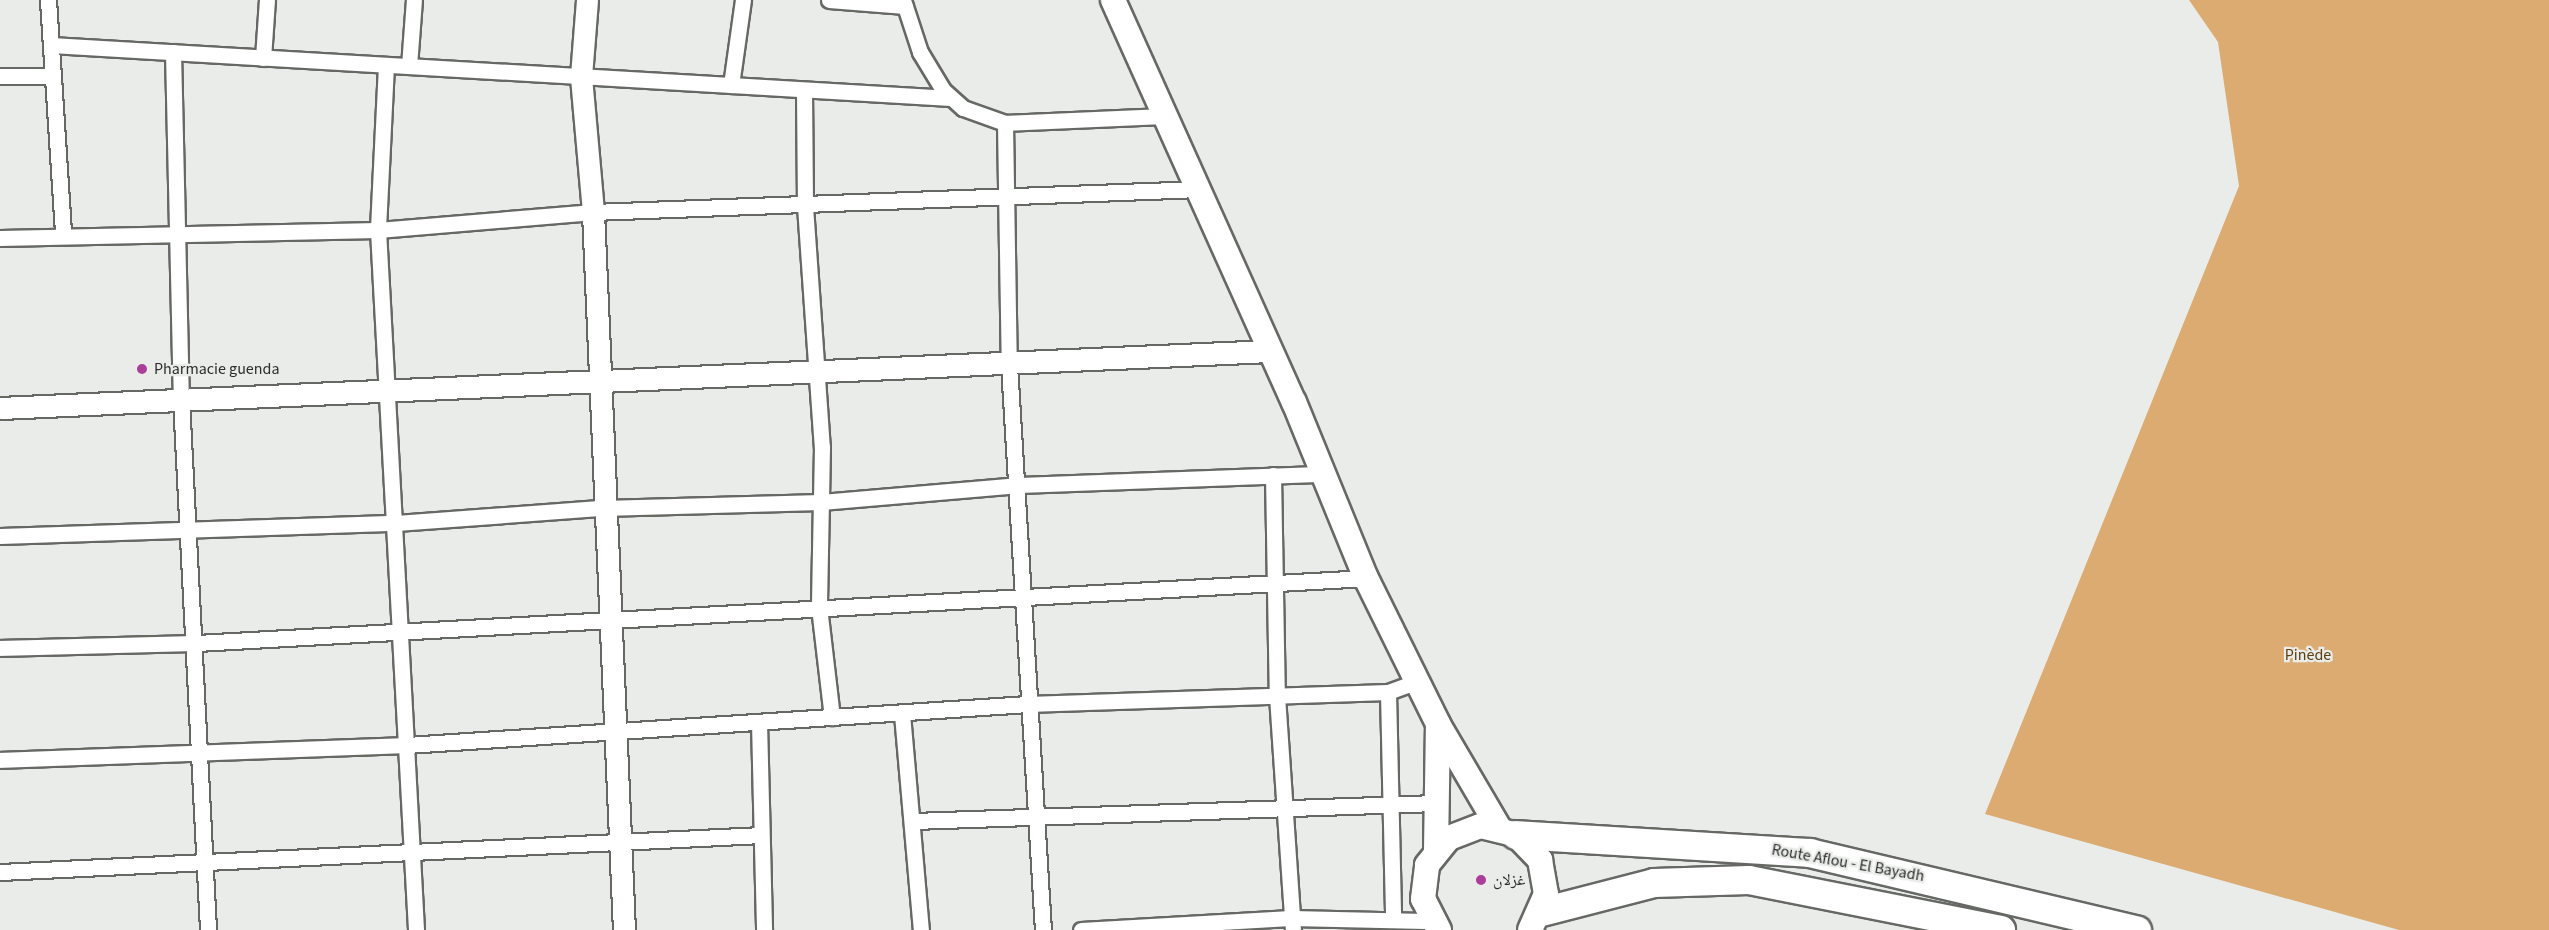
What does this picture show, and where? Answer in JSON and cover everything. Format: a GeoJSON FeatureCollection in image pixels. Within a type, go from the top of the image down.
{"type":"FeatureCollection","features":[{"type":"Feature","properties":{"kind":"highway","name":"Route Aflou - El Bayadh"},"geometry":{"type":"LineString","coordinates":[[1507,831],[1810,853],[2137,930]]}},
{"type":"Feature","properties":{"kind":"highway","name":"Route Aflou - El Bayadh"},"geometry":{"type":"LineString","coordinates":[[1539,922],[1654,883],[1749,880],[2001,930]]}},
{"type":"Feature","properties":{"kind":"main road"},"geometry":{"type":"LineString","coordinates":[[586,0],[581,76],[593,212],[601,385],[602,508],[624,930]]}},
{"type":"Feature","properties":{"kind":"main road"},"geometry":{"type":"LineString","coordinates":[[1113,0],[1168,116],[1325,474],[1366,578],[1438,724],[1507,831],[1543,868],[1539,922]]}},
{"type":"Feature","properties":{"kind":"main road"},"geometry":{"type":"LineString","coordinates":[[0,408],[385,391],[601,385],[1270,351]]}},
{"type":"Feature","properties":{"kind":"main road"},"geometry":{"type":"LineString","coordinates":[[1428,924],[1423,882],[1436,850],[1438,724]]}},
{"type":"Feature","properties":{"kind":"main road"},"geometry":{"type":"LineString","coordinates":[[1436,850],[1464,830],[1507,831]]}},
{"type":"Feature","properties":{"kind":"street"},"geometry":{"type":"LineString","coordinates":[[48,0],[51,76],[63,235]]}},
{"type":"Feature","properties":{"kind":"street"},"geometry":{"type":"LineString","coordinates":[[263,58],[267,0]]}},
{"type":"Feature","properties":{"kind":"street"},"geometry":{"type":"LineString","coordinates":[[409,66],[414,0]]}},
{"type":"Feature","properties":{"kind":"street"},"geometry":{"type":"LineString","coordinates":[[732,85],[743,0]]}},
{"type":"Feature","properties":{"kind":"street"},"geometry":{"type":"LineString","coordinates":[[829,0],[904,3],[920,52],[950,98]]}},
{"type":"Feature","properties":{"kind":"street"},"geometry":{"type":"LineString","coordinates":[[51,45],[950,98],[1005,123],[1168,116]]}},
{"type":"Feature","properties":{"kind":"street"},"geometry":{"type":"LineString","coordinates":[[173,52],[180,233],[181,400],[197,643],[200,751],[208,864],[208,930]]}},
{"type":"Feature","properties":{"kind":"street"},"geometry":{"type":"LineString","coordinates":[[386,65],[378,230],[385,391],[404,631],[416,930]]}},
{"type":"Feature","properties":{"kind":"street"},"geometry":{"type":"LineString","coordinates":[[0,76],[51,76]]}},
{"type":"Feature","properties":{"kind":"street"},"geometry":{"type":"LineString","coordinates":[[804,90],[805,206],[819,375],[821,502],[819,607],[832,717]]}},
{"type":"Feature","properties":{"kind":"street"},"geometry":{"type":"LineString","coordinates":[[1005,123],[1009,365],[1019,485],[1028,704],[1038,816],[1043,930]]}},
{"type":"Feature","properties":{"kind":"street"},"geometry":{"type":"LineString","coordinates":[[0,238],[378,230],[593,212],[805,206],[1200,189]]}},
{"type":"Feature","properties":{"kind":"street"},"geometry":{"type":"LineString","coordinates":[[0,536],[396,522],[602,508],[821,502],[1019,485],[1325,474]]}},
{"type":"Feature","properties":{"kind":"street"},"geometry":{"type":"LineString","coordinates":[[1273,475],[1277,696],[1287,808],[1292,924]]}},
{"type":"Feature","properties":{"kind":"street"},"geometry":{"type":"LineString","coordinates":[[0,648],[197,643],[819,607],[1275,586],[1366,578]]}},
{"type":"Feature","properties":{"kind":"street"},"geometry":{"type":"LineString","coordinates":[[0,760],[408,745],[1028,704],[1388,692],[1418,681]]}},
{"type":"Feature","properties":{"kind":"street"},"geometry":{"type":"LineString","coordinates":[[1388,692],[1393,918]]}},
{"type":"Feature","properties":{"kind":"street"},"geometry":{"type":"LineString","coordinates":[[902,714],[921,930]]}},
{"type":"Feature","properties":{"kind":"street"},"geometry":{"type":"LineString","coordinates":[[759,722],[765,930]]}},
{"type":"Feature","properties":{"kind":"street"},"geometry":{"type":"LineString","coordinates":[[913,820],[1437,803]]}},
{"type":"Feature","properties":{"kind":"street"},"geometry":{"type":"LineString","coordinates":[[0,872],[414,854],[761,835]]}},
{"type":"Feature","properties":{"kind":"street"},"geometry":{"type":"LineString","coordinates":[[1081,930],[1292,924],[1393,918],[1428,924]]}},
{"type":"Feature","properties":{"kind":"green space","name":"Pinède"},"geometry":{"type":"Polygon","coordinates":[[[2189,0],[2549,0],[2549,930],[2399,930],[1985,814],[2239,186],[2218,42],[2189,0]]]}},
{"type":"Feature","properties":{"kind":"place","name":"Pharmacie guenda"},"geometry":{"type":"Point","coordinates":[142,369]}},
{"type":"Feature","properties":{"kind":"place","name":"غزلان"},"geometry":{"type":"Point","coordinates":[1481,880]}}]}
